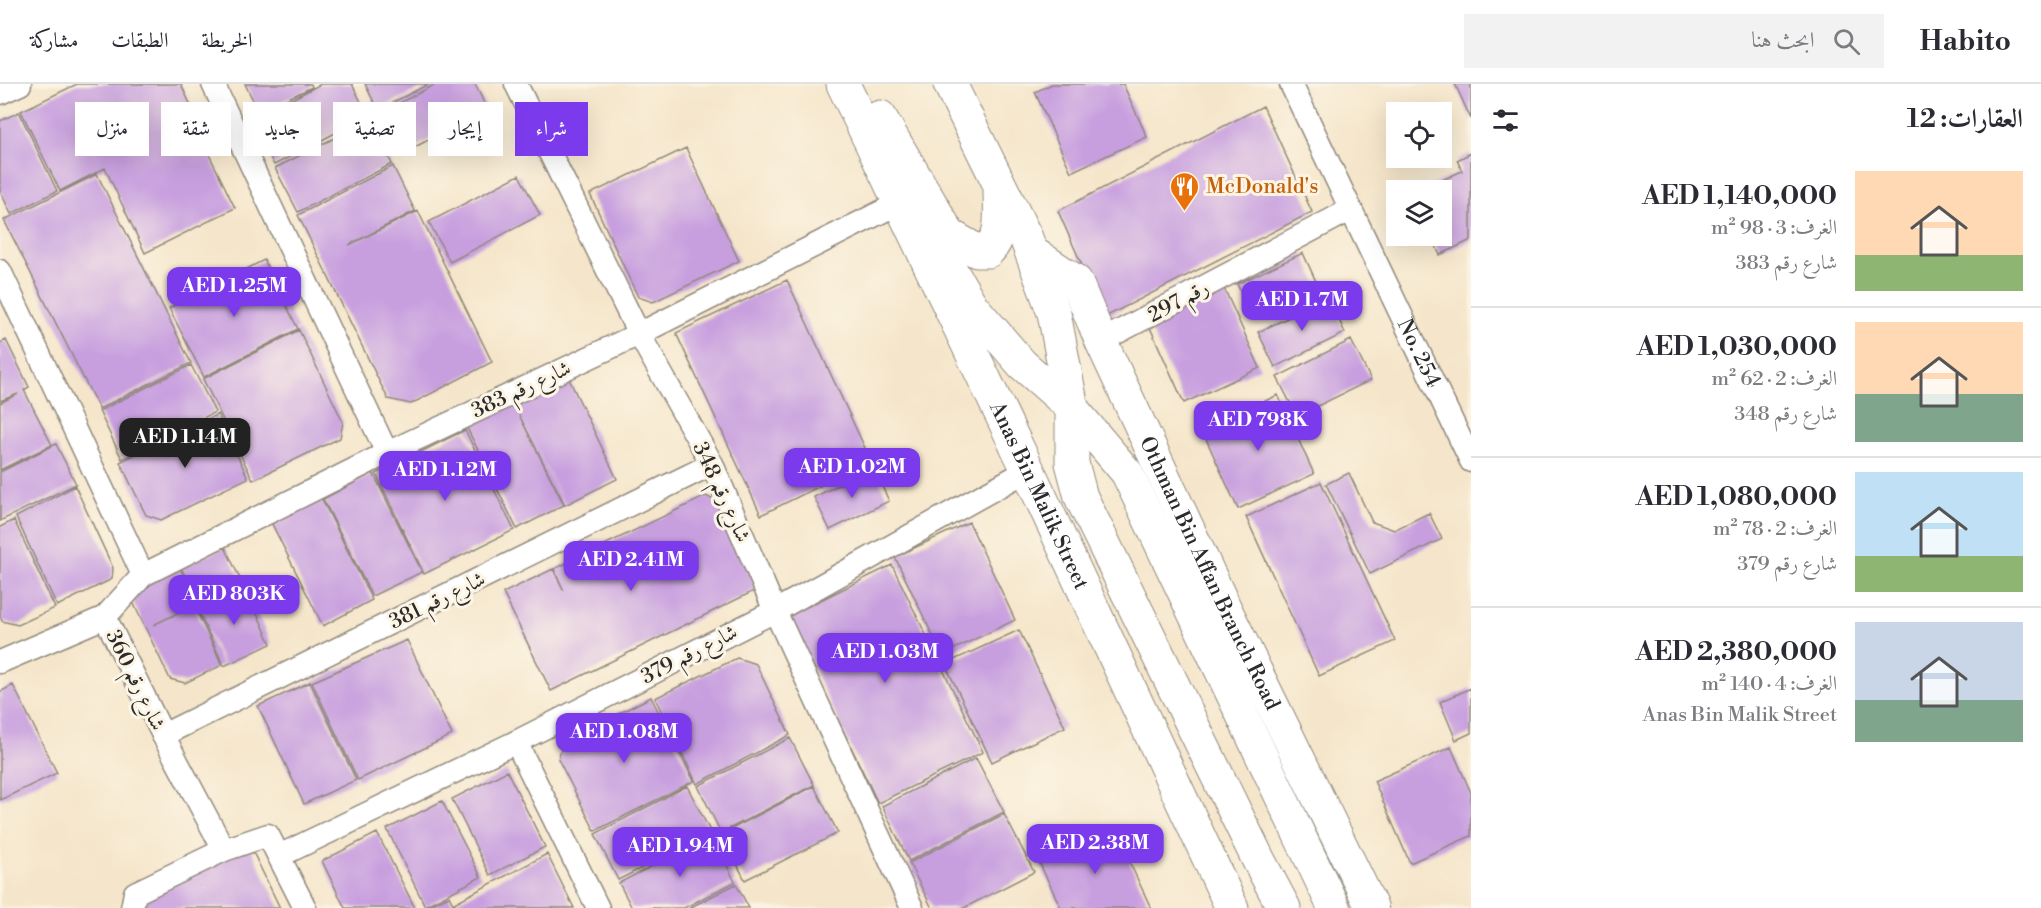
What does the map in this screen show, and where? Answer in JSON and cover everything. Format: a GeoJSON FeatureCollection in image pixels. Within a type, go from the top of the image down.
{"type":"FeatureCollection","features":[{"type":"Feature","properties":{"kind":"main road","name":"Anas Bin Malik Street"},"geometry":{"type":"LineString","coordinates":[[843,84],[1028,470],[1232,908]]}},
{"type":"Feature","properties":{"kind":"main road"},"geometry":{"type":"LineString","coordinates":[[843,84],[972,306],[1022,364],[1072,408],[1127,472],[1334,908]]}},
{"type":"Feature","properties":{"kind":"main road"},"geometry":{"type":"LineString","coordinates":[[861,84],[949,235],[977,251],[988,251],[996,243],[999,230],[1000,185]]}},
{"type":"Feature","properties":{"kind":"main road","name":"Anas Bin Malik Street"},"geometry":{"type":"LineString","coordinates":[[950,84],[1032,252],[1054,313],[1072,408],[1072,464],[1081,497],[1284,908]]}},
{"type":"Feature","properties":{"kind":"main road","name":"Othman Bin Affan Branch Road"},"geometry":{"type":"LineString","coordinates":[[1032,252],[1076,281],[1101,341],[1227,612],[1372,908]]}},
{"type":"Feature","properties":{"kind":"street"},"geometry":{"type":"LineString","coordinates":[[0,93],[20,84]]}},
{"type":"Feature","properties":{"kind":"street"},"geometry":{"type":"LineString","coordinates":[[213,84],[387,453]]}},
{"type":"Feature","properties":{"kind":"street","name":"شارع رقم 348"},"geometry":{"type":"LineString","coordinates":[[516,84],[639,333],[711,464],[775,611],[912,908]]}},
{"type":"Feature","properties":{"kind":"street","name":"No. 254"},"geometry":{"type":"LineString","coordinates":[[1291,84],[1471,460]]}},
{"type":"Feature","properties":{"kind":"street","name":"شارع رقم 383"},"geometry":{"type":"LineString","coordinates":[[142,575],[387,453],[639,333],[899,203]]}},
{"type":"Feature","properties":{"kind":"street","name":"رقم 297"},"geometry":{"type":"LineString","coordinates":[[1101,341],[1350,210]]}},
{"type":"Feature","properties":{"kind":"street"},"geometry":{"type":"LineString","coordinates":[[0,271],[142,575]]}},
{"type":"Feature","properties":{"kind":"street","name":"شارع رقم 381"},"geometry":{"type":"LineString","coordinates":[[163,735],[711,464]]}},
{"type":"Feature","properties":{"kind":"street","name":"شارع رقم 379"},"geometry":{"type":"LineString","coordinates":[[279,856],[516,742],[775,611],[1028,470]]}},
{"type":"Feature","properties":{"kind":"street","name":"شارع رقم 360"},"geometry":{"type":"LineString","coordinates":[[142,575],[105,617],[163,735],[224,850]]}},
{"type":"Feature","properties":{"kind":"street"},"geometry":{"type":"LineString","coordinates":[[0,662],[105,617]]}},
{"type":"Feature","properties":{"kind":"street"},"geometry":{"type":"LineString","coordinates":[[516,742],[598,908]]}},
{"type":"Feature","properties":{"kind":"street"},"geometry":{"type":"LineString","coordinates":[[132,908],[135,893],[224,850],[268,835],[305,908]]}},
{"type":"Feature","properties":{"kind":"building"},"geometry":{"type":"Polygon","coordinates":[[[77,84],[181,84],[189,102],[161,102],[161,156],[210,156],[235,208],[145,253],[105,168],[60,191],[21,111],[77,84]]]}},
{"type":"Feature","properties":{"kind":"building"},"geometry":{"type":"Polygon","coordinates":[[[245,84],[311,84],[312,87],[280,102],[254,102],[245,84]]]}},
{"type":"Feature","properties":{"kind":"building"},"geometry":{"type":"Polygon","coordinates":[[[321,84],[352,84],[361,102],[333,102],[333,134],[321,140],[321,102],[286,102],[321,84]]]}},
{"type":"Feature","properties":{"kind":"building"},"geometry":{"type":"Polygon","coordinates":[[[365,84],[429,84],[394,102],[374,102],[365,84]]]}},
{"type":"Feature","properties":{"kind":"building"},"geometry":{"type":"Polygon","coordinates":[[[436,84],[475,84],[484,102],[428,102],[428,140],[416,146],[416,102],[401,102],[436,84]]]}},
{"type":"Feature","properties":{"kind":"building"},"geometry":{"type":"Polygon","coordinates":[[[1052,84],[1123,84],[1147,137],[1071,172],[1035,92],[1052,84]]]}},
{"type":"Feature","properties":{"kind":"building"},"geometry":{"type":"Polygon","coordinates":[[[1455,84],[1471,84],[1471,119],[1455,84]]]}},
{"type":"Feature","properties":{"kind":"building","name":"McDonald's"},"geometry":{"type":"Polygon","coordinates":[[[1263,106],[1312,212],[1105,317],[1058,211],[1263,106]]]}},
{"type":"Feature","properties":{"kind":"building"},"geometry":{"type":"Polygon","coordinates":[[[19,112],[57,191],[11,214],[0,190],[0,121],[19,112]]]}},
{"type":"Feature","properties":{"kind":"building"},"geometry":{"type":"Polygon","coordinates":[[[333,139],[333,156],[388,156],[392,164],[298,212],[275,168],[299,156],[321,156],[321,145],[333,139]]]}},
{"type":"Feature","properties":{"kind":"building"},"geometry":{"type":"Polygon","coordinates":[[[686,148],[739,261],[653,302],[638,297],[590,194],[686,148]]]}},
{"type":"Feature","properties":{"kind":"building"},"geometry":{"type":"Polygon","coordinates":[[[1471,153],[1471,240],[1440,255],[1436,246],[1452,246],[1452,180],[1443,180],[1462,171],[1457,160],[1471,153]]]}},
{"type":"Feature","properties":{"kind":"building"},"geometry":{"type":"Polygon","coordinates":[[[269,156],[291,156],[274,165],[269,156]]]}},
{"type":"Feature","properties":{"kind":"building"},"geometry":{"type":"Polygon","coordinates":[[[393,166],[415,211],[349,245],[418,211],[492,362],[411,404],[388,399],[298,215],[393,166]]]}},
{"type":"Feature","properties":{"kind":"building"},"geometry":{"type":"Polygon","coordinates":[[[97,174],[191,363],[99,409],[4,220],[97,174]]]}},
{"type":"Feature","properties":{"kind":"building"},"geometry":{"type":"Polygon","coordinates":[[[519,175],[540,215],[450,262],[429,222],[519,175]]]}},
{"type":"Feature","properties":{"kind":"building"},"geometry":{"type":"Polygon","coordinates":[[[1303,253],[1319,288],[1254,319],[1237,284],[1303,253]]]}},
{"type":"Feature","properties":{"kind":"building"},"geometry":{"type":"Polygon","coordinates":[[[264,260],[298,329],[204,377],[169,308],[264,260]]]}},
{"type":"Feature","properties":{"kind":"building"},"geometry":{"type":"Polygon","coordinates":[[[787,280],[871,461],[761,515],[676,333],[787,280]]]}},
{"type":"Feature","properties":{"kind":"building"},"geometry":{"type":"Polygon","coordinates":[[[1224,288],[1260,368],[1184,403],[1148,323],[1224,288]]]}},
{"type":"Feature","properties":{"kind":"building"},"geometry":{"type":"Polygon","coordinates":[[[1329,298],[1345,333],[1275,367],[1258,332],[1329,298]]]}},
{"type":"Feature","properties":{"kind":"building"},"geometry":{"type":"Polygon","coordinates":[[[299,330],[343,422],[340,438],[253,480],[203,379],[299,330]]]}},
{"type":"Feature","properties":{"kind":"building"},"geometry":{"type":"Polygon","coordinates":[[[6,340],[29,387],[24,390],[52,445],[0,470],[0,403],[18,394],[0,401],[0,343],[6,340]]]}},
{"type":"Feature","properties":{"kind":"building"},"geometry":{"type":"Polygon","coordinates":[[[1351,340],[1371,380],[1297,416],[1277,377],[1351,340]]]}},
{"type":"Feature","properties":{"kind":"building"},"geometry":{"type":"Polygon","coordinates":[[[191,365],[215,412],[122,459],[99,411],[191,365]]]}},
{"type":"Feature","properties":{"kind":"building"},"geometry":{"type":"Polygon","coordinates":[[[569,379],[617,479],[565,505],[516,409],[564,505],[517,529],[466,426],[569,379]]]}},
{"type":"Feature","properties":{"kind":"building"},"geometry":{"type":"Polygon","coordinates":[[[1278,395],[1314,474],[1238,509],[1202,430],[1278,395]]]}},
{"type":"Feature","properties":{"kind":"building"},"geometry":{"type":"Polygon","coordinates":[[[218,414],[248,478],[161,520],[146,515],[120,462],[218,414]]]}},
{"type":"Feature","properties":{"kind":"building"},"geometry":{"type":"Polygon","coordinates":[[[465,430],[514,530],[424,574],[376,474],[465,430]]]}},
{"type":"Feature","properties":{"kind":"building"},"geometry":{"type":"Polygon","coordinates":[[[56,444],[76,484],[0,521],[0,472],[56,444]]]}},
{"type":"Feature","properties":{"kind":"building"},"geometry":{"type":"Polygon","coordinates":[[[873,468],[889,501],[830,530],[814,497],[873,468]]]}},
{"type":"Feature","properties":{"kind":"building"},"geometry":{"type":"Polygon","coordinates":[[[373,473],[422,572],[372,596],[323,499],[373,473]]]}},
{"type":"Feature","properties":{"kind":"building"},"geometry":{"type":"Polygon","coordinates":[[[1349,473],[1372,522],[1394,530],[1429,513],[1442,539],[1370,574],[1326,484],[1349,473]]]}},
{"type":"Feature","properties":{"kind":"building"},"geometry":{"type":"Polygon","coordinates":[[[1321,482],[1395,641],[1319,676],[1246,517],[1321,482]]]}},
{"type":"Feature","properties":{"kind":"building"},"geometry":{"type":"Polygon","coordinates":[[[75,486],[113,568],[112,579],[57,606],[16,517],[75,486]]]}},
{"type":"Feature","properties":{"kind":"building"},"geometry":{"type":"Polygon","coordinates":[[[320,495],[372,600],[323,626],[270,520],[320,495]]]}},
{"type":"Feature","properties":{"kind":"building"},"geometry":{"type":"Polygon","coordinates":[[[706,496],[719,503],[756,580],[754,591],[551,691],[503,593],[553,569],[564,591],[554,569],[706,496]]]}},
{"type":"Feature","properties":{"kind":"building"},"geometry":{"type":"Polygon","coordinates":[[[14,520],[55,608],[18,625],[2,621],[0,616],[0,527],[14,520]]]}},
{"type":"Feature","properties":{"kind":"building"},"geometry":{"type":"Polygon","coordinates":[[[969,522],[1015,620],[942,655],[895,557],[969,522]]]}},
{"type":"Feature","properties":{"kind":"building"},"geometry":{"type":"Polygon","coordinates":[[[225,547],[242,583],[199,604],[181,567],[225,547]]]}},
{"type":"Feature","properties":{"kind":"building"},"geometry":{"type":"Polygon","coordinates":[[[178,565],[197,604],[153,625],[194,606],[222,665],[185,683],[170,679],[132,600],[137,585],[178,565]]]}},
{"type":"Feature","properties":{"kind":"building"},"geometry":{"type":"Polygon","coordinates":[[[892,565],[983,752],[878,803],[788,616],[892,565]]]}},
{"type":"Feature","properties":{"kind":"building"},"geometry":{"type":"Polygon","coordinates":[[[244,585],[271,644],[224,666],[197,608],[244,585]]]}},
{"type":"Feature","properties":{"kind":"building"},"geometry":{"type":"Polygon","coordinates":[[[1019,630],[1065,727],[992,762],[945,664],[1019,630]]]}},
{"type":"Feature","properties":{"kind":"building"},"geometry":{"type":"Polygon","coordinates":[[[407,640],[452,735],[358,780],[312,682],[407,640]]]}},
{"type":"Feature","properties":{"kind":"building"},"geometry":{"type":"Polygon","coordinates":[[[737,658],[756,664],[790,735],[697,784],[655,698],[737,658]]]}},
{"type":"Feature","properties":{"kind":"building"},"geometry":{"type":"Polygon","coordinates":[[[310,682],[356,780],[304,804],[258,706],[310,682]]]}},
{"type":"Feature","properties":{"kind":"building"},"geometry":{"type":"Polygon","coordinates":[[[13,685],[57,773],[0,800],[0,692],[13,685]]]}},
{"type":"Feature","properties":{"kind":"building"},"geometry":{"type":"Polygon","coordinates":[[[1471,688],[1471,733],[1456,740],[1440,702],[1471,688]]]}},
{"type":"Feature","properties":{"kind":"building"},"geometry":{"type":"Polygon","coordinates":[[[651,697],[694,781],[595,831],[558,759],[564,741],[651,697]]]}},
{"type":"Feature","properties":{"kind":"building"},"geometry":{"type":"Polygon","coordinates":[[[790,738],[814,785],[721,833],[698,786],[790,738]]]}},
{"type":"Feature","properties":{"kind":"building"},"geometry":{"type":"Polygon","coordinates":[[[1451,747],[1471,793],[1471,836],[1410,863],[1374,781],[1451,747]]]}},
{"type":"Feature","properties":{"kind":"building"},"geometry":{"type":"Polygon","coordinates":[[[976,758],[1004,812],[909,861],[882,806],[976,758]]]}},
{"type":"Feature","properties":{"kind":"building"},"geometry":{"type":"Polygon","coordinates":[[[507,771],[545,847],[490,875],[452,799],[507,771]]]}},
{"type":"Feature","properties":{"kind":"building"},"geometry":{"type":"Polygon","coordinates":[[[687,786],[711,833],[618,880],[595,834],[687,786]]]}},
{"type":"Feature","properties":{"kind":"building"},"geometry":{"type":"Polygon","coordinates":[[[814,786],[838,833],[745,880],[722,834],[814,786]]]}},
{"type":"Feature","properties":{"kind":"building"},"geometry":{"type":"Polygon","coordinates":[[[442,801],[481,877],[425,906],[387,829],[442,801]]]}},
{"type":"Feature","properties":{"kind":"building"},"geometry":{"type":"Polygon","coordinates":[[[1004,814],[1034,872],[964,908],[932,908],[909,863],[1004,814]]]}},
{"type":"Feature","properties":{"kind":"building"},"geometry":{"type":"Polygon","coordinates":[[[1113,827],[1151,908],[1061,908],[1039,862],[1113,827]]]}},
{"type":"Feature","properties":{"kind":"building"},"geometry":{"type":"Polygon","coordinates":[[[377,833],[415,908],[345,908],[322,861],[377,833]]]}},
{"type":"Feature","properties":{"kind":"building"},"geometry":{"type":"Polygon","coordinates":[[[712,835],[735,882],[684,908],[632,908],[619,883],[712,835]]]}},
{"type":"Feature","properties":{"kind":"building"},"geometry":{"type":"Polygon","coordinates":[[[250,846],[280,908],[145,908],[141,900],[250,846]]]}},
{"type":"Feature","properties":{"kind":"building"},"geometry":{"type":"Polygon","coordinates":[[[547,854],[574,908],[457,908],[454,903],[547,854]]]}},
{"type":"Feature","properties":{"kind":"building"},"geometry":{"type":"Polygon","coordinates":[[[736,884],[749,908],[689,908],[736,884]]]}},
{"type":"Feature","properties":{"kind":"building"},"geometry":{"type":"Polygon","coordinates":[[[449,896],[455,908],[423,908],[449,896]]]}},
{"type":"Feature","properties":{"kind":"place","name":"McDonald's"},"geometry":{"type":"Point","coordinates":[1185,212]}}]}
